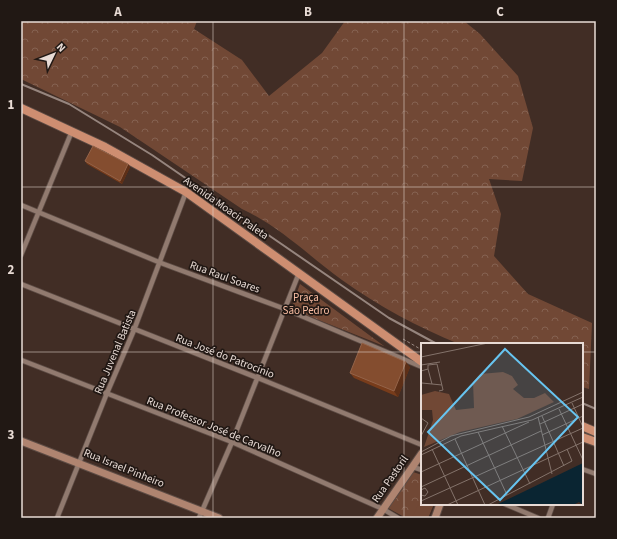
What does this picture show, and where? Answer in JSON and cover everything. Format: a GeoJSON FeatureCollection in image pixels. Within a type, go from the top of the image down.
{"type":"FeatureCollection","features":[{"type":"Feature","properties":{"kind":"main road","name":"Avenida Moacir Paleta"},"geometry":{"type":"LineString","coordinates":[[21,108],[72,131],[186,192],[421,361]]}},
{"type":"Feature","properties":{"kind":"main road","name":"Avenida Moacir Paleta"},"geometry":{"type":"LineString","coordinates":[[405,349],[421,356]]}},
{"type":"Feature","properties":{"kind":"main road"},"geometry":{"type":"LineString","coordinates":[[583,426],[596,432]]}},
{"type":"Feature","properties":{"kind":"main road"},"geometry":{"type":"LineString","coordinates":[[583,437],[596,442]]}},
{"type":"Feature","properties":{"kind":"street"},"geometry":{"type":"LineString","coordinates":[[21,255],[72,131]]}},
{"type":"Feature","properties":{"kind":"street","name":"Rua Juvenal Batista"},"geometry":{"type":"LineString","coordinates":[[57,518],[81,462],[106,393],[134,330],[161,263],[186,192]]}},
{"type":"Feature","properties":{"kind":"street","name":"Rua Raul Soares"},"geometry":{"type":"LineString","coordinates":[[21,205],[161,263],[285,309],[421,367]]}},
{"type":"Feature","properties":{"kind":"street"},"geometry":{"type":"LineString","coordinates":[[200,514],[232,442],[299,273]]}},
{"type":"Feature","properties":{"kind":"street","name":"Rua José do Patrocínio"},"geometry":{"type":"LineString","coordinates":[[21,284],[258,378],[421,446]]}},
{"type":"Feature","properties":{"kind":"street","name":"Rua Professor José de Carvalho"},"geometry":{"type":"LineString","coordinates":[[21,360],[232,442],[383,508],[398,518]]}},
{"type":"Feature","properties":{"kind":"street","name":"Rua Israel Pinheiro"},"geometry":{"type":"LineString","coordinates":[[21,441],[81,462],[200,514],[219,518]]}},
{"type":"Feature","properties":{"kind":"street","name":"Rua Pastoril"},"geometry":{"type":"LineString","coordinates":[[377,518],[421,455]]}},
{"type":"Feature","properties":{"kind":"street"},"geometry":{"type":"LineString","coordinates":[[413,467],[421,470]]}},
{"type":"Feature","properties":{"kind":"street"},"geometry":{"type":"LineString","coordinates":[[583,469],[596,474]]}},
{"type":"Feature","properties":{"kind":"street"},"geometry":{"type":"LineString","coordinates":[[435,518],[440,505]]}},
{"type":"Feature","properties":{"kind":"street"},"geometry":{"type":"LineString","coordinates":[[507,505],[538,518]]}},
{"type":"Feature","properties":{"kind":"street"},"geometry":{"type":"LineString","coordinates":[[548,518],[554,505]]}},
{"type":"Feature","properties":{"kind":"green space"},"geometry":{"type":"Polygon","coordinates":[[[21,21],[197,21],[194,29],[242,60],[269,96],[322,53],[345,21],[464,21],[480,34],[518,76],[533,128],[522,181],[489,179],[501,214],[494,256],[528,294],[592,323],[589,389],[583,387],[583,343],[457,343],[428,330],[384,307],[356,290],[269,224],[242,209],[120,127],[21,79],[21,21]]]}},
{"type":"Feature","properties":{"kind":"green space","name":"Praça São Pedro"},"geometry":{"type":"Polygon","coordinates":[[[300,284],[384,346],[291,309],[300,284]]]}},
{"type":"Feature","properties":{"kind":"green space"},"geometry":{"type":"Polygon","coordinates":[[[413,472],[421,475],[421,505],[434,505],[428,518],[406,518],[388,508],[413,472]]]}},
{"type":"Feature","properties":{"kind":"green space"},"geometry":{"type":"Polygon","coordinates":[[[419,503],[421,505],[432,507],[428,518],[412,518],[419,503]]]}},
{"type":"Feature","properties":{"kind":"building"},"geometry":{"type":"Polygon","coordinates":[[[93,146],[128,164],[120,181],[85,161],[93,146]]]}},
{"type":"Feature","properties":{"kind":"building"},"geometry":{"type":"Polygon","coordinates":[[[362,343],[406,362],[394,391],[350,373],[362,343]]]}},
{"type":"Feature","properties":{"kind":"railway"},"geometry":{"type":"LineString","coordinates":[[21,84],[69,104],[152,155],[389,318],[435,343]]}},
{"type":"Feature","properties":{"kind":"railway"},"geometry":{"type":"LineString","coordinates":[[583,403],[596,409]]}}]}
